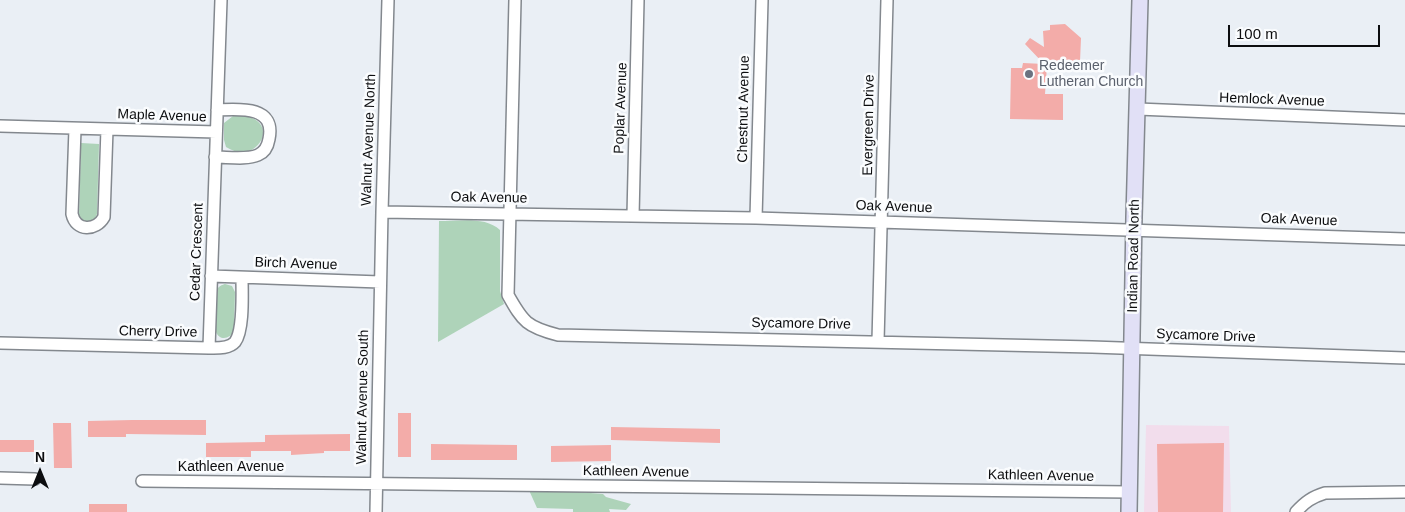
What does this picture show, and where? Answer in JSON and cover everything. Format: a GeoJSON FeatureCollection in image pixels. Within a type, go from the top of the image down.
{"type":"FeatureCollection","features":[{"type":"Feature","properties":{"kind":"main road","name":"Indian Road North"},"geometry":{"type":"LineString","coordinates":[[1129,512],[1140,0]]}},
{"type":"Feature","properties":{"kind":"street","name":"Cedar Crescent"},"geometry":{"type":"LineString","coordinates":[[209,348],[221,0]]}},
{"type":"Feature","properties":{"kind":"street","name":"Walnut Avenue North"},"geometry":{"type":"LineString","coordinates":[[380,282],[388,0]]}},
{"type":"Feature","properties":{"kind":"street","name":"Sycamore Drive"},"geometry":{"type":"LineString","coordinates":[[515,0],[508,295],[520,316],[537,329],[558,335],[878,341],[1405,358]]}},
{"type":"Feature","properties":{"kind":"street","name":"Poplar Avenue"},"geometry":{"type":"LineString","coordinates":[[633,216],[638,0]]}},
{"type":"Feature","properties":{"kind":"street","name":"Chestnut Avenue"},"geometry":{"type":"LineString","coordinates":[[756,218],[762,0]]}},
{"type":"Feature","properties":{"kind":"street","name":"Evergreen Drive"},"geometry":{"type":"LineString","coordinates":[[878,341],[887,0]]}},
{"type":"Feature","properties":{"kind":"street"},"geometry":{"type":"LineString","coordinates":[[215,157],[258,155],[265,149],[270,132],[265,119],[255,112],[241,109],[217,110]]}},
{"type":"Feature","properties":{"kind":"street","name":"Hemlock Avenue"},"geometry":{"type":"LineString","coordinates":[[1138,109],[1405,120]]}},
{"type":"Feature","properties":{"kind":"street","name":"Maple Avenue"},"geometry":{"type":"LineString","coordinates":[[0,126],[216,132]]}},
{"type":"Feature","properties":{"kind":"street","name":"Maple Avenue"},"geometry":{"type":"LineString","coordinates":[[75,128],[72,214],[76,223],[86,228],[96,226],[104,217],[107,129]]}},
{"type":"Feature","properties":{"kind":"street","name":"Oak Avenue"},"geometry":{"type":"LineString","coordinates":[[382,212],[756,218],[1405,238]]}},
{"type":"Feature","properties":{"kind":"street","name":"Birch Avenue"},"geometry":{"type":"LineString","coordinates":[[211,276],[380,282]]}},
{"type":"Feature","properties":{"kind":"street","name":"Cherry Drive"},"geometry":{"type":"LineString","coordinates":[[0,343],[209,348],[230,346],[235,342],[240,326],[242,278]]}},
{"type":"Feature","properties":{"kind":"street","name":"Walnut Avenue South"},"geometry":{"type":"LineString","coordinates":[[376,512],[380,282]]}},
{"type":"Feature","properties":{"kind":"street"},"geometry":{"type":"LineString","coordinates":[[0,334],[14,344]]}},
{"type":"Feature","properties":{"kind":"street"},"geometry":{"type":"LineString","coordinates":[[0,478],[35,479]]}},
{"type":"Feature","properties":{"kind":"street","name":"Kathleen Avenue"},"geometry":{"type":"LineString","coordinates":[[142,482],[1129,492]]}},
{"type":"Feature","properties":{"kind":"street"},"geometry":{"type":"LineString","coordinates":[[1296,512],[1304,502],[1313,496],[1324,493],[1405,492]]}},
{"type":"Feature","properties":{"kind":"shaded area"},"geometry":{"type":"Polygon","coordinates":[[[1146,425],[1229,426],[1231,512],[1144,512],[1146,425]]]}},
{"type":"Feature","properties":{"kind":"green space"},"geometry":{"type":"Polygon","coordinates":[[[233,116],[249,117],[259,122],[263,130],[262,138],[257,146],[249,151],[238,152],[226,147],[224,123],[233,116]]]}},
{"type":"Feature","properties":{"kind":"green space"},"geometry":{"type":"Polygon","coordinates":[[[81,143],[99,144],[97,214],[93,220],[88,222],[79,216],[81,143]]]}},
{"type":"Feature","properties":{"kind":"green space"},"geometry":{"type":"Polygon","coordinates":[[[439,221],[480,221],[500,230],[500,291],[504,304],[438,342],[439,221]]]}},
{"type":"Feature","properties":{"kind":"green space"},"geometry":{"type":"Polygon","coordinates":[[[225,284],[232,286],[235,292],[234,331],[228,337],[223,338],[216,332],[215,324],[218,288],[225,284]]]}},
{"type":"Feature","properties":{"kind":"green space"},"geometry":{"type":"Polygon","coordinates":[[[528,488],[603,494],[606,497],[631,504],[626,510],[609,509],[610,512],[573,512],[573,509],[537,508],[528,488]]]}},
{"type":"Feature","properties":{"kind":"building","name":"Redeemer Lutheran Church"},"geometry":{"type":"Polygon","coordinates":[[[1065,24],[1081,38],[1080,62],[1054,63],[1048,68],[1047,66],[1045,94],[1063,94],[1063,120],[1010,119],[1011,68],[1022,68],[1023,63],[1044,64],[1025,44],[1030,38],[1044,47],[1043,31],[1050,30],[1050,25],[1065,24]]]}},
{"type":"Feature","properties":{"kind":"building"},"geometry":{"type":"Polygon","coordinates":[[[398,413],[411,413],[411,457],[398,457],[398,413]]]}},
{"type":"Feature","properties":{"kind":"building"},"geometry":{"type":"Polygon","coordinates":[[[206,420],[206,435],[126,434],[126,437],[88,437],[88,421],[206,420]]]}},
{"type":"Feature","properties":{"kind":"building"},"geometry":{"type":"Polygon","coordinates":[[[53,423],[71,423],[72,468],[54,468],[53,423]]]}},
{"type":"Feature","properties":{"kind":"building"},"geometry":{"type":"Polygon","coordinates":[[[611,427],[720,429],[720,443],[611,440],[611,427]]]}},
{"type":"Feature","properties":{"kind":"building"},"geometry":{"type":"Polygon","coordinates":[[[350,434],[350,451],[324,451],[324,453],[291,455],[291,451],[251,451],[251,457],[206,457],[206,443],[265,442],[265,435],[350,434]]]}},
{"type":"Feature","properties":{"kind":"building"},"geometry":{"type":"Polygon","coordinates":[[[0,440],[34,440],[34,452],[0,452],[0,440]]]}},
{"type":"Feature","properties":{"kind":"building"},"geometry":{"type":"Polygon","coordinates":[[[1224,443],[1223,512],[1158,512],[1157,444],[1224,443]]]}},
{"type":"Feature","properties":{"kind":"building"},"geometry":{"type":"Polygon","coordinates":[[[431,444],[517,445],[517,460],[431,460],[431,444]]]}},
{"type":"Feature","properties":{"kind":"building"},"geometry":{"type":"Polygon","coordinates":[[[611,445],[611,461],[551,462],[551,446],[611,445]]]}},
{"type":"Feature","properties":{"kind":"building"},"geometry":{"type":"Polygon","coordinates":[[[89,504],[127,504],[127,512],[89,512],[89,504]]]}},
{"type":"Feature","properties":{"kind":"place","name":"Redeemer Lutheran Church"},"geometry":{"type":"Point","coordinates":[1029,74]}}]}
